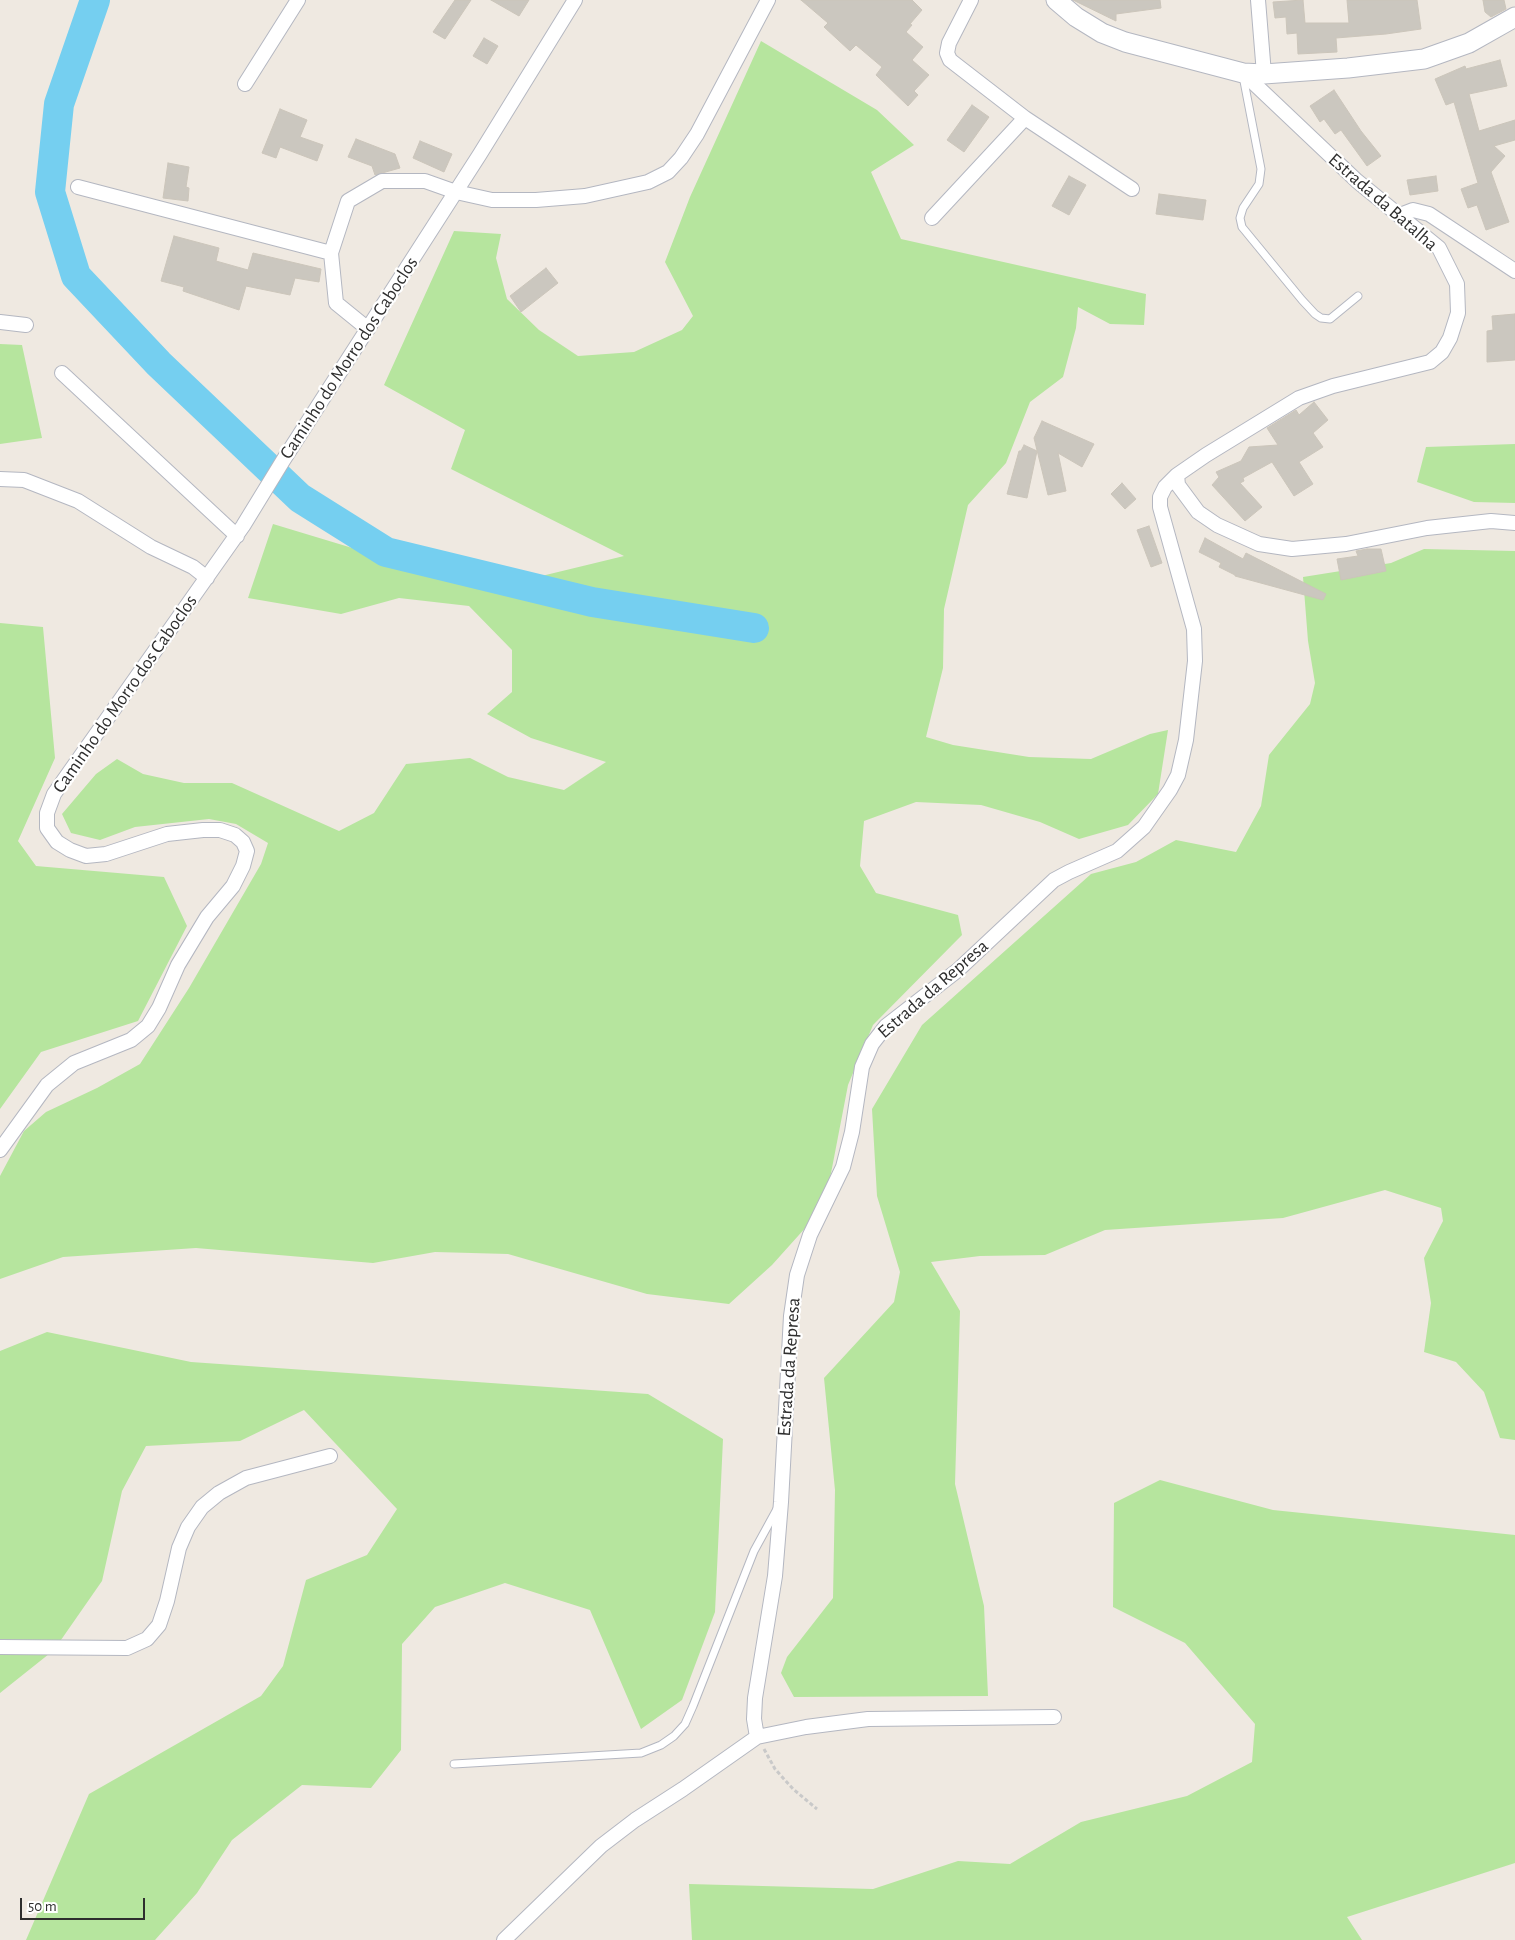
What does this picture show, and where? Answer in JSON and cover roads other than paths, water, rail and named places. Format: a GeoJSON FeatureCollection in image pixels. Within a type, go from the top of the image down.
{"type":"FeatureCollection","features":[{"type":"Feature","properties":{"kind":"street"},"geometry":{"type":"LineString","coordinates":[[245,84],[298,0]]}},
{"type":"Feature","properties":{"kind":"street","name":"Caminho do Morro dos Caboclos"},"geometry":{"type":"LineString","coordinates":[[0,1150],[47,1085],[74,1063],[131,1040],[148,1026],[160,1008],[178,965],[207,917],[233,886],[244,866],[247,851],[243,842],[235,835],[220,830],[203,830],[167,834],[106,854],[86,856],[70,850],[57,842],[47,828],[47,813],[54,794],[240,531],[284,459],[456,192],[575,0]]}},
{"type":"Feature","properties":{"kind":"street"},"geometry":{"type":"LineString","coordinates":[[368,329],[336,302],[331,253],[348,201],[382,181],[425,181],[456,192],[492,200],[536,200],[585,196],[648,182],[668,172],[681,158],[697,134],[768,0]]}},
{"type":"Feature","properties":{"kind":"street"},"geometry":{"type":"LineString","coordinates":[[971,0],[949,43],[947,53],[950,60],[1025,118],[1132,189]]}},
{"type":"Feature","properties":{"kind":"street","name":"Estrada da Batalha"},"geometry":{"type":"LineString","coordinates":[[1056,0],[1102,33],[1125,42],[1242,74],[1348,68],[1424,59],[1469,43],[1515,17]]}},
{"type":"Feature","properties":{"kind":"street"},"geometry":{"type":"LineString","coordinates":[[1258,0],[1264,74]]}},
{"type":"Feature","properties":{"kind":"street","name":"Estrada da Batalha"},"geometry":{"type":"LineString","coordinates":[[1177,475],[1299,398],[1333,386],[1430,362],[1442,352],[1450,338],[1458,313],[1457,284],[1439,248],[1357,181],[1242,74]]}},
{"type":"Feature","properties":{"kind":"street"},"geometry":{"type":"LineString","coordinates":[[932,218],[1025,118]]}},
{"type":"Feature","properties":{"kind":"street"},"geometry":{"type":"LineString","coordinates":[[78,187],[331,253]]}},
{"type":"Feature","properties":{"kind":"street"},"geometry":{"type":"LineString","coordinates":[[1400,215],[1413,210],[1429,214],[1515,271]]}},
{"type":"Feature","properties":{"kind":"street"},"geometry":{"type":"LineString","coordinates":[[0,322],[26,325]]}},
{"type":"Feature","properties":{"kind":"street"},"geometry":{"type":"LineString","coordinates":[[62,373],[240,531]]}},
{"type":"Feature","properties":{"kind":"street"},"geometry":{"type":"LineString","coordinates":[[1177,475],[1178,485],[1198,512],[1217,525],[1259,544],[1284,548],[1292,549],[1346,544],[1427,528],[1491,521],[1515,523]]}},
{"type":"Feature","properties":{"kind":"street","name":"Estrada da Represa"},"geometry":{"type":"LineString","coordinates":[[757,1738],[754,1719],[755,1698],[775,1576],[781,1502],[786,1383],[791,1316],[797,1275],[810,1235],[843,1167],[852,1132],[862,1067],[872,1044],[886,1026],[958,970],[1054,880],[1117,851],[1144,827],[1170,790],[1178,775],[1186,740],[1195,661],[1194,629],[1160,507],[1160,497],[1165,487],[1177,475]]}},
{"type":"Feature","properties":{"kind":"street"},"geometry":{"type":"LineString","coordinates":[[0,479],[24,480],[78,501],[151,547],[193,567],[207,578]]}},
{"type":"Feature","properties":{"kind":"street"},"geometry":{"type":"LineString","coordinates":[[0,1647],[127,1648],[147,1639],[159,1625],[167,1602],[179,1548],[188,1527],[202,1507],[219,1493],[246,1478],[330,1456]]}},
{"type":"Feature","properties":{"kind":"street"},"geometry":{"type":"LineString","coordinates":[[504,1940],[601,1846],[635,1820],[757,1738],[806,1727],[868,1720],[1054,1717]]}},
{"type":"Feature","properties":{"kind":"lane"},"geometry":{"type":"LineString","coordinates":[[1242,74],[1261,169],[1259,184],[1243,208],[1240,218],[1242,227],[1302,300],[1321,318],[1330,319],[1358,296]]}},
{"type":"Feature","properties":{"kind":"lane"},"geometry":{"type":"LineString","coordinates":[[454,1764],[641,1753],[661,1745],[674,1736],[685,1724],[751,1560],[781,1502]]}},
{"type":"Feature","properties":{"kind":"waterway"},"geometry":{"type":"LineString","coordinates":[[95,0],[59,104],[50,192],[76,276],[159,364],[300,498],[386,552],[592,602],[754,628]]}}]}
